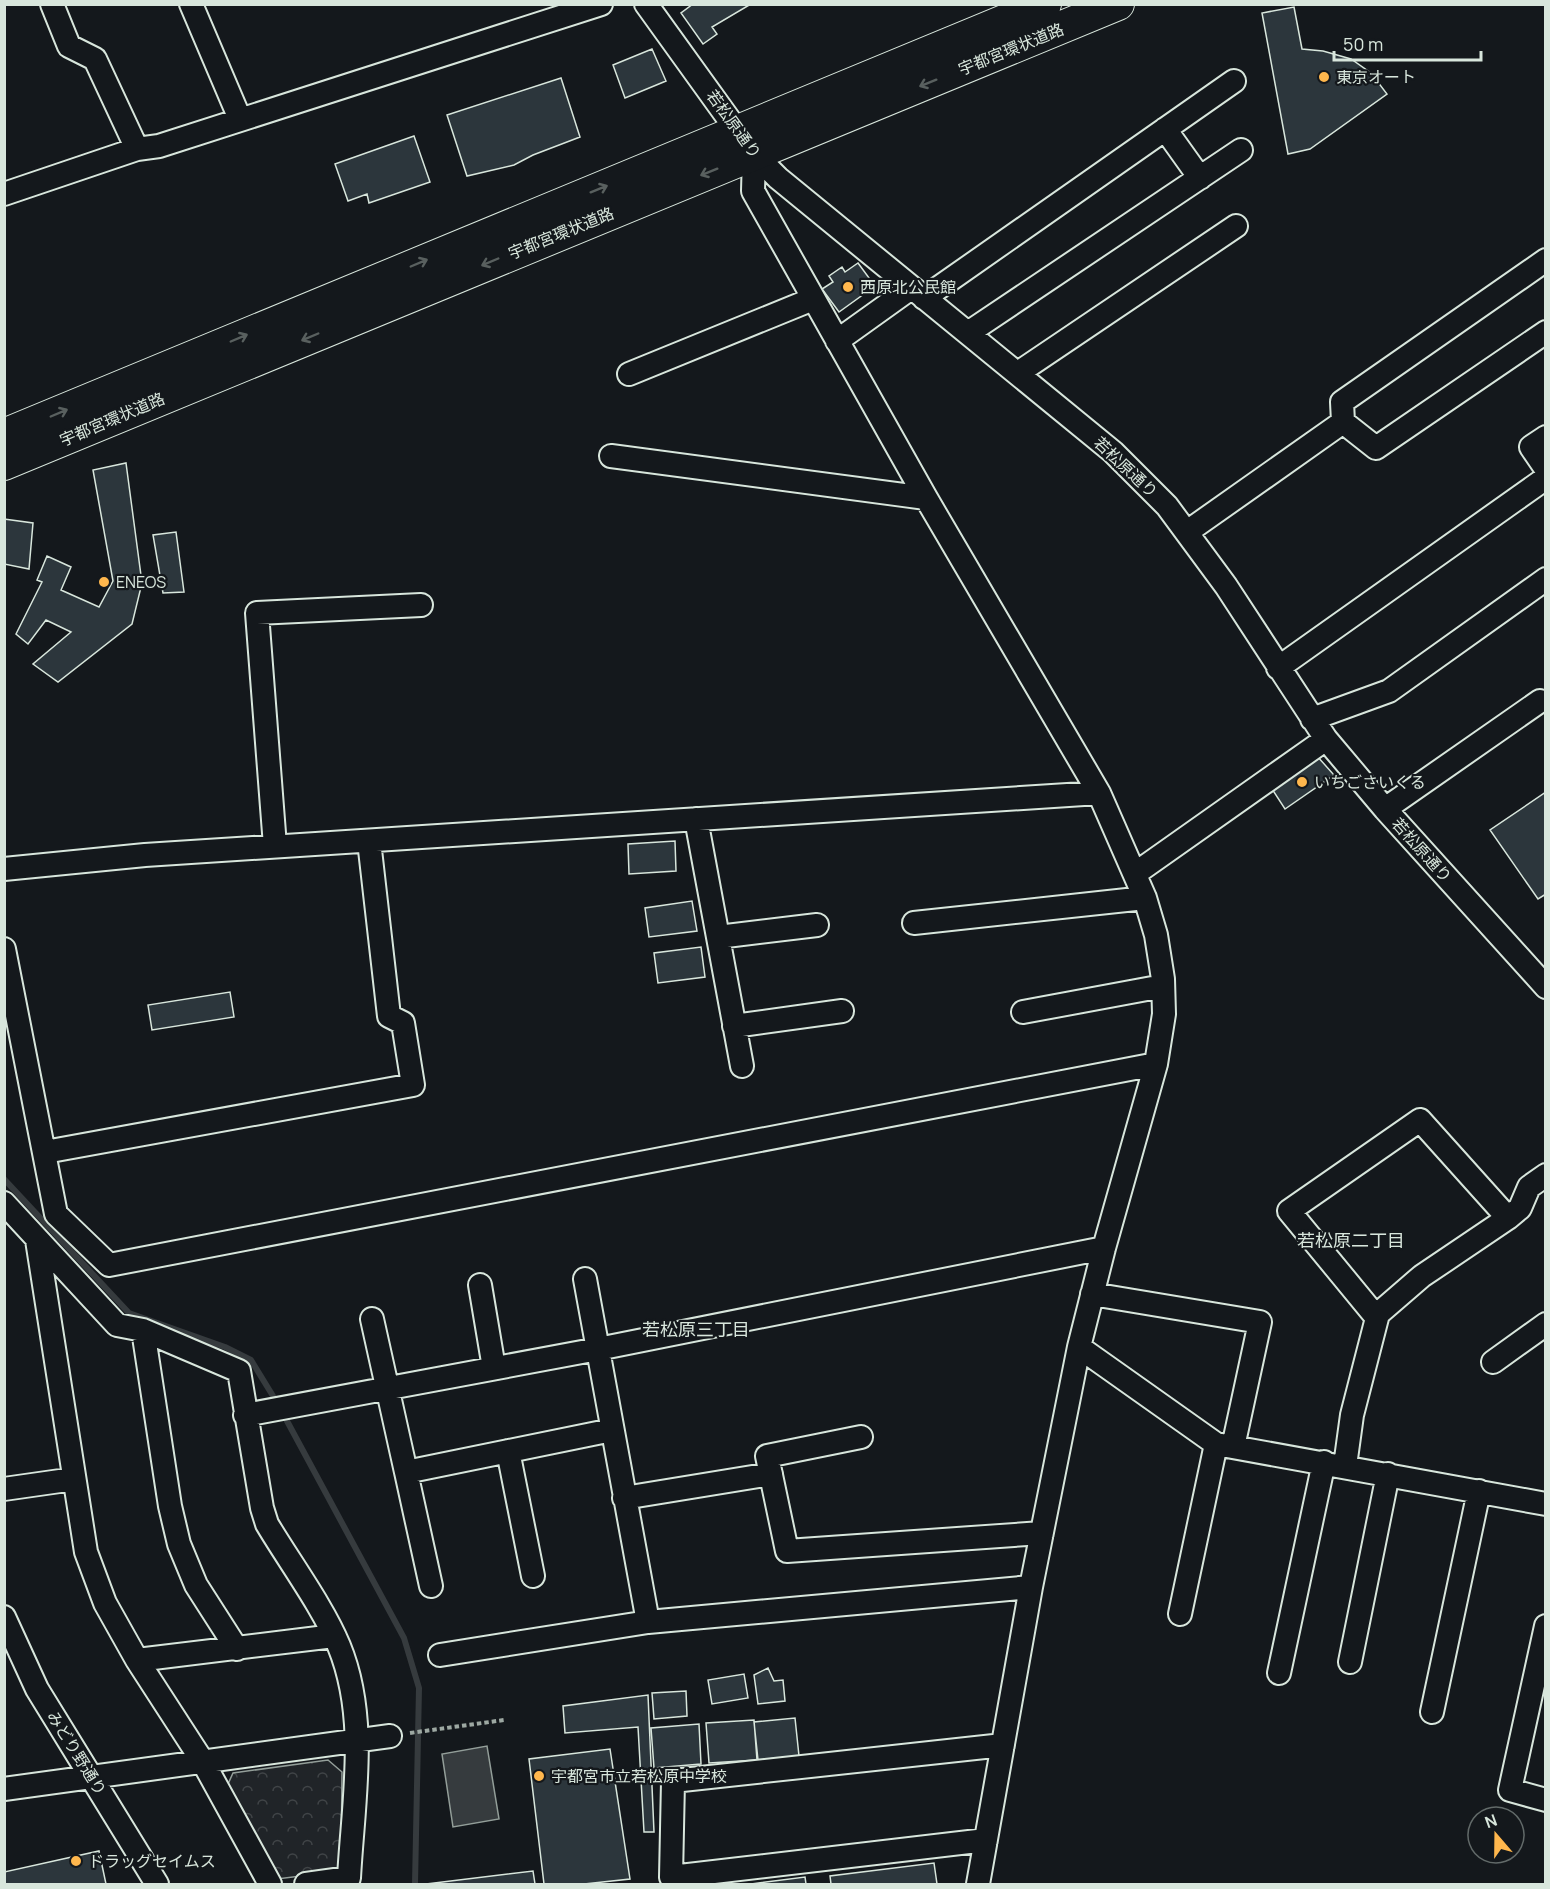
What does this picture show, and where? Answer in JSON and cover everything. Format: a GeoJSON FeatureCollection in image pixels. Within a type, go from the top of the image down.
{"type":"FeatureCollection","features":[{"type":"Feature","properties":{"kind":"highway","name":"宇都宮環状道路"},"geometry":{"type":"LineString","coordinates":[[4,464],[746,143],[1045,4]]}},
{"type":"Feature","properties":{"kind":"highway","name":"宇都宮環状道路"},"geometry":{"type":"LineString","coordinates":[[4,435],[746,143],[1118,4]]}},
{"type":"Feature","properties":{"kind":"street"},"geometry":{"type":"LineString","coordinates":[[52,4],[69,46],[95,59],[137,149]]}},
{"type":"Feature","properties":{"kind":"street"},"geometry":{"type":"LineString","coordinates":[[192,4],[240,119]]}},
{"type":"Feature","properties":{"kind":"street"},"geometry":{"type":"LineString","coordinates":[[4,194],[137,149],[159,146],[601,4]]}},
{"type":"Feature","properties":{"kind":"street","name":"若松原通り"},"geometry":{"type":"LineString","coordinates":[[646,4],[746,143],[778,178],[1113,452],[1167,506],[1188,532],[1326,738],[1385,809],[1545,986]]}},
{"type":"Feature","properties":{"kind":"street"},"geometry":{"type":"LineString","coordinates":[[837,341],[918,293],[1234,81]]}},
{"type":"Feature","properties":{"kind":"street"},"geometry":{"type":"LineString","coordinates":[[1165,129],[1200,178]]}},
{"type":"Feature","properties":{"kind":"street"},"geometry":{"type":"LineString","coordinates":[[746,143],[753,191],[926,498],[1099,793],[1145,898],[1156,935],[1164,986],[1164,1014],[1156,1064],[1104,1248],[1079,1347],[1031,1587],[978,1884]]}},
{"type":"Feature","properties":{"kind":"street"},"geometry":{"type":"LineString","coordinates":[[968,333],[1241,150]]}},
{"type":"Feature","properties":{"kind":"street"},"geometry":{"type":"LineString","coordinates":[[1018,373],[1236,226]]}},
{"type":"Feature","properties":{"kind":"street"},"geometry":{"type":"LineString","coordinates":[[1545,260],[1342,402],[1343,422],[1376,448],[1545,332]]}},
{"type":"Feature","properties":{"kind":"street"},"geometry":{"type":"LineString","coordinates":[[629,374],[813,299]]}},
{"type":"Feature","properties":{"kind":"street"},"geometry":{"type":"LineString","coordinates":[[1188,532],[1343,422]]}},
{"type":"Feature","properties":{"kind":"street"},"geometry":{"type":"LineString","coordinates":[[1545,437],[1531,447],[1545,470]]}},
{"type":"Feature","properties":{"kind":"street"},"geometry":{"type":"LineString","coordinates":[[611,456],[926,498]]}},
{"type":"Feature","properties":{"kind":"street"},"geometry":{"type":"LineString","coordinates":[[1278,668],[1545,478]]}},
{"type":"Feature","properties":{"kind":"street"},"geometry":{"type":"LineString","coordinates":[[1312,719],[1389,691],[1545,579]]}},
{"type":"Feature","properties":{"kind":"street"},"geometry":{"type":"LineString","coordinates":[[275,846],[257,613],[422,605]]}},
{"type":"Feature","properties":{"kind":"street"},"geometry":{"type":"LineString","coordinates":[[1385,809],[1540,701]]}},
{"type":"Feature","properties":{"kind":"street"},"geometry":{"type":"LineString","coordinates":[[1136,873],[1326,738]]}},
{"type":"Feature","properties":{"kind":"street"},"geometry":{"type":"LineString","coordinates":[[4,870],[145,855],[1099,793]]}},
{"type":"Feature","properties":{"kind":"street"},"geometry":{"type":"LineString","coordinates":[[696,819],[742,1066]]}},
{"type":"Feature","properties":{"kind":"street"},"geometry":{"type":"LineString","coordinates":[[45,1152],[413,1085],[403,1023],[389,1016],[369,841]]}},
{"type":"Feature","properties":{"kind":"street"},"geometry":{"type":"LineString","coordinates":[[914,923],[1145,898]]}},
{"type":"Feature","properties":{"kind":"street"},"geometry":{"type":"LineString","coordinates":[[718,938],[817,925]]}},
{"type":"Feature","properties":{"kind":"street"},"geometry":{"type":"LineString","coordinates":[[4,950],[56,1214],[109,1265],[1156,1064]]}},
{"type":"Feature","properties":{"kind":"street"},"geometry":{"type":"LineString","coordinates":[[1023,1012],[1164,986]]}},
{"type":"Feature","properties":{"kind":"street"},"geometry":{"type":"LineString","coordinates":[[734,1026],[842,1011]]}},
{"type":"Feature","properties":{"kind":"street"},"geometry":{"type":"LineString","coordinates":[[1377,1318],[1289,1211],[1420,1120],[1508,1218]]}},
{"type":"Feature","properties":{"kind":"street"},"geometry":{"type":"LineString","coordinates":[[1279,1673],[1377,1318],[1384,1306],[1422,1276],[1520,1208],[1529,1187],[1545,1175]]}},
{"type":"Feature","properties":{"kind":"street"},"geometry":{"type":"LineString","coordinates":[[4,1203],[117,1325],[143,1330],[239,1371],[245,1415],[267,1524],[334,1636],[350,1680],[357,1741],[349,1881],[306,1884]]}},
{"type":"Feature","properties":{"kind":"street"},"geometry":{"type":"LineString","coordinates":[[37,1240],[86,1552],[105,1603],[137,1660],[203,1762],[270,1884]]}},
{"type":"Feature","properties":{"kind":"street"},"geometry":{"type":"LineString","coordinates":[[245,1415],[598,1349],[1104,1248]]}},
{"type":"Feature","properties":{"kind":"street"},"geometry":{"type":"LineString","coordinates":[[585,1279],[648,1622]]}},
{"type":"Feature","properties":{"kind":"street"},"geometry":{"type":"LineString","coordinates":[[480,1285],[494,1368]]}},
{"type":"Feature","properties":{"kind":"street"},"geometry":{"type":"LineString","coordinates":[[1092,1294],[1260,1322],[1180,1614]]}},
{"type":"Feature","properties":{"kind":"street"},"geometry":{"type":"LineString","coordinates":[[372,1318],[431,1586]]}},
{"type":"Feature","properties":{"kind":"street"},"geometry":{"type":"LineString","coordinates":[[1493,1362],[1545,1324]]}},
{"type":"Feature","properties":{"kind":"street"},"geometry":{"type":"LineString","coordinates":[[143,1330],[170,1506],[179,1544],[196,1585],[237,1648]]}},
{"type":"Feature","properties":{"kind":"street"},"geometry":{"type":"LineString","coordinates":[[1079,1347],[1225,1445],[1545,1504]]}},
{"type":"Feature","properties":{"kind":"street"},"geometry":{"type":"LineString","coordinates":[[406,1472],[612,1430]]}},
{"type":"Feature","properties":{"kind":"street"},"geometry":{"type":"LineString","coordinates":[[861,1437],[767,1456],[787,1551],[1042,1533]]}},
{"type":"Feature","properties":{"kind":"street"},"geometry":{"type":"LineString","coordinates":[[508,1451],[533,1576]]}},
{"type":"Feature","properties":{"kind":"street"},"geometry":{"type":"LineString","coordinates":[[624,1498],[771,1474]]}},
{"type":"Feature","properties":{"kind":"street"},"geometry":{"type":"LineString","coordinates":[[1350,1662],[1388,1474]]}},
{"type":"Feature","properties":{"kind":"street"},"geometry":{"type":"LineString","coordinates":[[4,1489],[74,1479]]}},
{"type":"Feature","properties":{"kind":"street"},"geometry":{"type":"LineString","coordinates":[[1432,1712],[1479,1491]]}},
{"type":"Feature","properties":{"kind":"street"},"geometry":{"type":"LineString","coordinates":[[440,1655],[648,1622],[1031,1587]]}},
{"type":"Feature","properties":{"kind":"street","name":"みどり野通り"},"geometry":{"type":"LineString","coordinates":[[4,1617],[37,1689],[157,1884]]}},
{"type":"Feature","properties":{"kind":"street"},"geometry":{"type":"LineString","coordinates":[[1545,1626],[1510,1791],[1545,1800]]}},
{"type":"Feature","properties":{"kind":"street"},"geometry":{"type":"LineString","coordinates":[[137,1660],[334,1636]]}},
{"type":"Feature","properties":{"kind":"street"},"geometry":{"type":"LineString","coordinates":[[4,1789],[397,1735]]}},
{"type":"Feature","properties":{"kind":"street"},"geometry":{"type":"LineString","coordinates":[[986,1840],[671,1877],[673,1781],[1003,1745]]}},
{"type":"Feature","properties":{"kind":"path"},"geometry":{"type":"LineString","coordinates":[[397,1735],[504,1720]]}},
{"type":"Feature","properties":{"kind":"green space"},"geometry":{"type":"Polygon","coordinates":[[[328,1760],[342,1772],[341,1871],[277,1879],[228,1784],[233,1773],[328,1760]]]}},
{"type":"Feature","properties":{"kind":"shaded area"},"geometry":{"type":"Polygon","coordinates":[[[487,1746],[499,1819],[453,1827],[442,1754],[487,1746]]]}},
{"type":"Feature","properties":{"kind":"building"},"geometry":{"type":"Polygon","coordinates":[[[693,4],[751,4],[712,27],[717,34],[703,44],[681,13],[693,4]]]}},
{"type":"Feature","properties":{"kind":"building","name":"東京オート"},"geometry":{"type":"Polygon","coordinates":[[[1294,7],[1302,49],[1323,51],[1351,59],[1371,73],[1387,94],[1310,149],[1288,154],[1262,13],[1294,7]]]}},
{"type":"Feature","properties":{"kind":"building"},"geometry":{"type":"Polygon","coordinates":[[[652,49],[666,81],[625,98],[613,65],[652,49]]]}},
{"type":"Feature","properties":{"kind":"building"},"geometry":{"type":"Polygon","coordinates":[[[561,78],[580,137],[514,165],[467,176],[447,115],[561,78]]]}},
{"type":"Feature","properties":{"kind":"building"},"geometry":{"type":"Polygon","coordinates":[[[414,136],[430,182],[369,203],[367,194],[348,201],[335,164],[414,136]]]}},
{"type":"Feature","properties":{"kind":"building","name":"西原北公民館"},"geometry":{"type":"Polygon","coordinates":[[[858,263],[875,286],[839,312],[822,289],[833,282],[829,276],[842,267],[845,272],[858,263]]]}},
{"type":"Feature","properties":{"kind":"building"},"geometry":{"type":"Polygon","coordinates":[[[126,463],[142,583],[132,624],[58,682],[33,664],[71,632],[46,620],[28,644],[16,634],[42,582],[37,580],[47,556],[71,567],[61,590],[99,607],[113,581],[93,470],[126,463]]]}},
{"type":"Feature","properties":{"kind":"building"},"geometry":{"type":"Polygon","coordinates":[[[4,519],[33,523],[29,569],[4,564],[4,519]]]}},
{"type":"Feature","properties":{"kind":"building"},"geometry":{"type":"Polygon","coordinates":[[[176,532],[184,592],[163,593],[153,535],[176,532]]]}},
{"type":"Feature","properties":{"kind":"building","name":"いちごさいくる"},"geometry":{"type":"Polygon","coordinates":[[[1317,756],[1334,775],[1285,809],[1272,789],[1317,756]]]}},
{"type":"Feature","properties":{"kind":"building"},"geometry":{"type":"Polygon","coordinates":[[[1546,792],[1546,894],[1538,899],[1490,830],[1546,792]]]}},
{"type":"Feature","properties":{"kind":"building"},"geometry":{"type":"Polygon","coordinates":[[[675,841],[676,871],[629,874],[628,844],[675,841]]]}},
{"type":"Feature","properties":{"kind":"building"},"geometry":{"type":"Polygon","coordinates":[[[692,901],[697,931],[649,937],[645,908],[692,901]]]}},
{"type":"Feature","properties":{"kind":"building"},"geometry":{"type":"Polygon","coordinates":[[[701,947],[705,977],[658,983],[654,953],[701,947]]]}},
{"type":"Feature","properties":{"kind":"building"},"geometry":{"type":"Polygon","coordinates":[[[230,992],[234,1017],[152,1030],[148,1005],[230,992]]]}},
{"type":"Feature","properties":{"kind":"building"},"geometry":{"type":"Polygon","coordinates":[[[768,1668],[774,1681],[783,1680],[785,1701],[758,1704],[754,1675],[768,1668]]]}},
{"type":"Feature","properties":{"kind":"building"},"geometry":{"type":"Polygon","coordinates":[[[744,1674],[748,1698],[712,1704],[708,1680],[744,1674]]]}},
{"type":"Feature","properties":{"kind":"building"},"geometry":{"type":"Polygon","coordinates":[[[686,1691],[687,1716],[654,1719],[652,1693],[686,1691]]]}},
{"type":"Feature","properties":{"kind":"building"},"geometry":{"type":"Polygon","coordinates":[[[648,1695],[654,1832],[644,1832],[638,1727],[565,1733],[563,1706],[648,1695]]]}},
{"type":"Feature","properties":{"kind":"building"},"geometry":{"type":"Polygon","coordinates":[[[795,1718],[799,1756],[758,1760],[754,1722],[795,1718]]]}},
{"type":"Feature","properties":{"kind":"building"},"geometry":{"type":"Polygon","coordinates":[[[754,1720],[757,1760],[709,1763],[706,1723],[754,1720]]]}},
{"type":"Feature","properties":{"kind":"building"},"geometry":{"type":"Polygon","coordinates":[[[699,1724],[701,1764],[654,1768],[651,1728],[699,1724]]]}},
{"type":"Feature","properties":{"kind":"building"},"geometry":{"type":"Polygon","coordinates":[[[610,1749],[630,1879],[584,1884],[544,1884],[529,1759],[610,1749]]]}},
{"type":"Feature","properties":{"kind":"building","name":"ドラッグセイムス"},"geometry":{"type":"Polygon","coordinates":[[[99,1851],[106,1884],[4,1884],[4,1872],[99,1851]]]}},
{"type":"Feature","properties":{"kind":"building"},"geometry":{"type":"Polygon","coordinates":[[[934,1863],[937,1884],[831,1884],[830,1876],[934,1863]]]}},
{"type":"Feature","properties":{"kind":"building"},"geometry":{"type":"Polygon","coordinates":[[[533,1871],[535,1884],[426,1884],[533,1871]]]}},
{"type":"Feature","properties":{"kind":"building"},"geometry":{"type":"Polygon","coordinates":[[[805,1877],[806,1884],[751,1884],[805,1877]]]}},
{"type":"Feature","properties":{"kind":"waterway"},"geometry":{"type":"LineString","coordinates":[[4,1179],[129,1313],[225,1347],[251,1360],[273,1396]]}},
{"type":"Feature","properties":{"kind":"waterway"},"geometry":{"type":"LineString","coordinates":[[287,1421],[404,1638],[419,1688],[415,1884]]}},
{"type":"Feature","properties":{"kind":"place","name":"東京オート"},"geometry":{"type":"Point","coordinates":[1324,77]}},
{"type":"Feature","properties":{"kind":"place","name":"西原北公民館"},"geometry":{"type":"Point","coordinates":[848,287]}},
{"type":"Feature","properties":{"kind":"place","name":"ENEOS"},"geometry":{"type":"Point","coordinates":[104,582]}},
{"type":"Feature","properties":{"kind":"place","name":"いちごさいくる"},"geometry":{"type":"Point","coordinates":[1302,782]}},
{"type":"Feature","properties":{"kind":"place","name":"宇都宮市立若松原中学校"},"geometry":{"type":"Point","coordinates":[539,1776]}},
{"type":"Feature","properties":{"kind":"place","name":"ドラッグセイムス"},"geometry":{"type":"Point","coordinates":[76,1861]}},
{"type":"Feature","properties":{"kind":"district","name":"若松原二丁目"},"geometry":{"type":"Point","coordinates":[1351,1241]}},
{"type":"Feature","properties":{"kind":"district","name":"若松原三丁目"},"geometry":{"type":"Point","coordinates":[696,1330]}}]}
